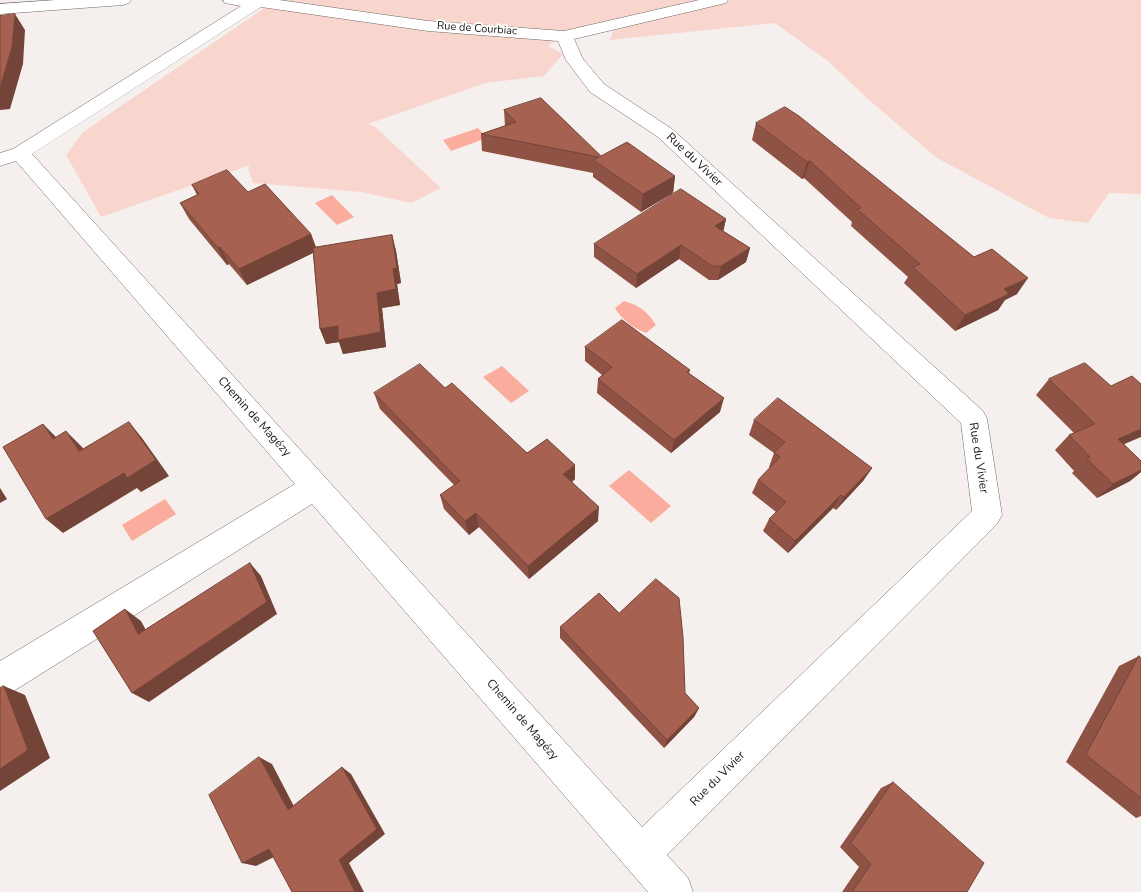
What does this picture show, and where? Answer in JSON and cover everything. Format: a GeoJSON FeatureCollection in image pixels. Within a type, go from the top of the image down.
{"type":"FeatureCollection","features":[{"type":"Feature","properties":{"kind":"street"},"geometry":{"type":"LineString","coordinates":[[0,9],[123,0]]}},
{"type":"Feature","properties":{"kind":"street","name":"Rue de Courbiac"},"geometry":{"type":"LineString","coordinates":[[231,0],[258,2],[428,26],[564,36],[720,0]]}},
{"type":"Feature","properties":{"kind":"street","name":"Chemin de Magézy"},"geometry":{"type":"LineString","coordinates":[[258,2],[10,156],[315,487],[674,892]]}},
{"type":"Feature","properties":{"kind":"street","name":"Rue du Vivier"},"geometry":{"type":"LineString","coordinates":[[564,36],[575,60],[597,88],[665,133],[974,419],[987,516],[640,854]]}},
{"type":"Feature","properties":{"kind":"street"},"geometry":{"type":"LineString","coordinates":[[0,680],[315,487]]}},
{"type":"Feature","properties":{"kind":"shaded area"},"geometry":{"type":"Polygon","coordinates":[[[276,0],[1141,0],[1141,194],[1109,193],[1088,223],[1049,218],[937,158],[870,101],[828,61],[775,23],[610,40],[615,25],[564,36],[548,46],[563,54],[544,76],[485,83],[368,124],[374,126],[441,188],[411,203],[361,192],[253,183],[248,168],[250,165],[101,217],[66,155],[83,132],[276,0]]]}},
{"type":"Feature","properties":{"kind":"shaded area"},"geometry":{"type":"Polygon","coordinates":[[[478,128],[487,138],[451,151],[443,140],[478,128]]]}},
{"type":"Feature","properties":{"kind":"shaded area"},"geometry":{"type":"Polygon","coordinates":[[[332,195],[354,217],[337,225],[315,203],[332,195]]]}},
{"type":"Feature","properties":{"kind":"shaded area"},"geometry":{"type":"Polygon","coordinates":[[[624,301],[643,310],[656,325],[646,333],[628,323],[615,308],[624,301]]]}},
{"type":"Feature","properties":{"kind":"shaded area"},"geometry":{"type":"Polygon","coordinates":[[[502,366],[529,391],[511,403],[483,377],[502,366]]]}},
{"type":"Feature","properties":{"kind":"shaded area"},"geometry":{"type":"Polygon","coordinates":[[[629,470],[671,506],[651,523],[609,486],[629,470]]]}},
{"type":"Feature","properties":{"kind":"shaded area"},"geometry":{"type":"Polygon","coordinates":[[[165,499],[176,514],[132,541],[122,525],[165,499]]]}},
{"type":"Feature","properties":{"kind":"building"},"geometry":{"type":"Polygon","coordinates":[[[15,14],[12,47],[0,88],[0,16],[15,14]]]}},
{"type":"Feature","properties":{"kind":"building"},"geometry":{"type":"Polygon","coordinates":[[[541,98],[601,156],[627,142],[675,176],[643,194],[593,160],[599,157],[481,134],[516,122],[504,110],[541,98]]]}},
{"type":"Feature","properties":{"kind":"building"},"geometry":{"type":"Polygon","coordinates":[[[785,107],[799,116],[974,257],[992,249],[1028,278],[1004,289],[1009,294],[965,315],[913,267],[920,264],[857,209],[861,208],[810,161],[807,162],[756,123],[785,107]]]}},
{"type":"Feature","properties":{"kind":"building"},"geometry":{"type":"Polygon","coordinates":[[[227,170],[248,192],[265,184],[311,234],[239,269],[220,247],[218,248],[180,203],[199,194],[192,185],[227,170]]]}},
{"type":"Feature","properties":{"kind":"building"},"geometry":{"type":"Polygon","coordinates":[[[681,189],[726,219],[715,226],[750,248],[721,266],[712,266],[681,245],[637,274],[594,244],[681,189]]]}},
{"type":"Feature","properties":{"kind":"building"},"geometry":{"type":"Polygon","coordinates":[[[392,235],[397,268],[393,269],[396,289],[377,293],[381,332],[338,340],[338,326],[320,329],[313,248],[392,235]]]}},
{"type":"Feature","properties":{"kind":"building"},"geometry":{"type":"Polygon","coordinates":[[[622,320],[690,370],[687,372],[724,398],[674,440],[598,379],[612,367],[585,347],[622,320]]]}},
{"type":"Feature","properties":{"kind":"building"},"geometry":{"type":"Polygon","coordinates":[[[1085,363],[1111,386],[1132,376],[1141,384],[1141,429],[1118,439],[1141,461],[1141,470],[1113,484],[1087,459],[1090,457],[1069,435],[1095,424],[1049,379],[1085,363]]]}},
{"type":"Feature","properties":{"kind":"building"},"geometry":{"type":"Polygon","coordinates":[[[420,364],[445,388],[452,383],[527,453],[547,439],[575,465],[563,474],[599,507],[528,566],[476,513],[465,521],[440,495],[460,481],[374,393],[420,364]]]}},
{"type":"Feature","properties":{"kind":"building"},"geometry":{"type":"Polygon","coordinates":[[[778,398],[872,468],[844,497],[841,495],[795,541],[769,519],[786,502],[758,480],[780,457],[774,453],[785,442],[754,420],[778,398]]]}},
{"type":"Feature","properties":{"kind":"building"},"geometry":{"type":"Polygon","coordinates":[[[129,422],[156,460],[127,478],[124,473],[46,519],[3,447],[43,424],[53,439],[66,431],[79,451],[129,422]]]}},
{"type":"Feature","properties":{"kind":"building"},"geometry":{"type":"Polygon","coordinates":[[[250,563],[267,602],[132,693],[93,631],[125,609],[138,634],[250,563]]]}},
{"type":"Feature","properties":{"kind":"building"},"geometry":{"type":"Polygon","coordinates":[[[656,579],[679,598],[683,637],[685,693],[699,708],[667,740],[560,627],[599,593],[619,613],[656,579]]]}},
{"type":"Feature","properties":{"kind":"building"},"geometry":{"type":"Polygon","coordinates":[[[1139,656],[1141,658],[1141,798],[1086,755],[1139,656]]]}},
{"type":"Feature","properties":{"kind":"building"},"geometry":{"type":"Polygon","coordinates":[[[4,686],[28,750],[0,769],[0,688],[4,686]]]}},
{"type":"Feature","properties":{"kind":"building"},"geometry":{"type":"Polygon","coordinates":[[[259,757],[288,810],[342,767],[377,829],[339,860],[355,892],[292,892],[269,849],[242,863],[209,795],[259,757]]]}},
{"type":"Feature","properties":{"kind":"building"},"geometry":{"type":"Polygon","coordinates":[[[893,782],[984,863],[967,892],[852,892],[871,864],[851,843],[893,782]]]}}]}
